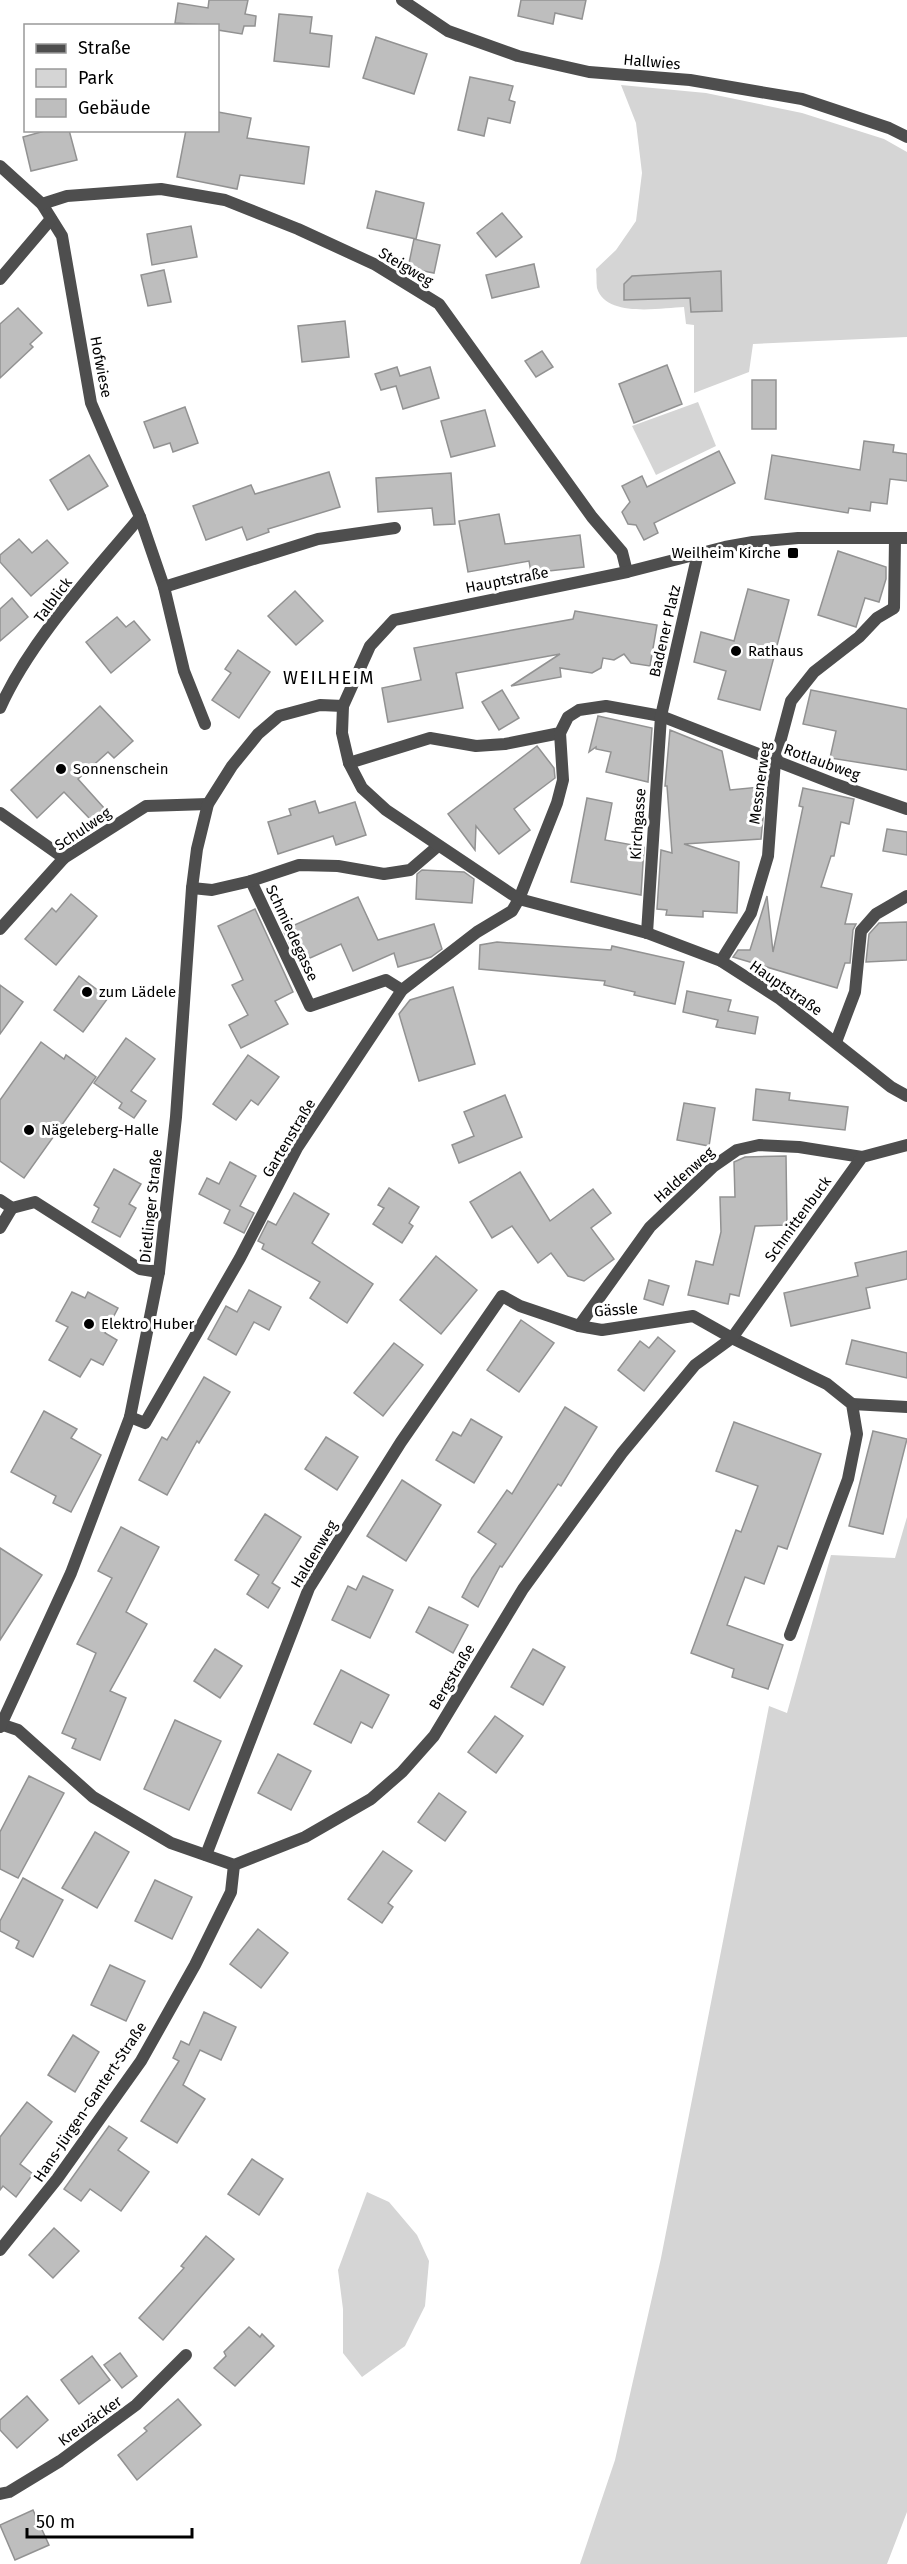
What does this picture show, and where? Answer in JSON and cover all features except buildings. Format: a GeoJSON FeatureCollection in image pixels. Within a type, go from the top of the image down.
{"type":"FeatureCollection","features":[{"type":"Feature","properties":{"kind":"street","name":"Hallwies"},"geometry":{"type":"LineString","coordinates":[[402,0],[448,31],[518,56],[589,72],[690,80],[802,99],[889,129],[907,138]]}},
{"type":"Feature","properties":{"kind":"street","name":"Hofwiese"},"geometry":{"type":"LineString","coordinates":[[0,166],[42,204],[62,236],[92,403],[140,517],[164,587],[184,671],[205,724]]}},
{"type":"Feature","properties":{"kind":"street","name":"Steigweg"},"geometry":{"type":"LineString","coordinates":[[42,204],[67,196],[161,189],[225,200],[374,264],[439,304],[579,500],[622,552],[627,572]]}},
{"type":"Feature","properties":{"kind":"street"},"geometry":{"type":"LineString","coordinates":[[0,279],[51,219]]}},
{"type":"Feature","properties":{"kind":"street","name":"Talblick"},"geometry":{"type":"LineString","coordinates":[[0,708],[12,681],[73,597],[140,517]]}},
{"type":"Feature","properties":{"kind":"street"},"geometry":{"type":"LineString","coordinates":[[164,587],[318,539],[395,528]]}},
{"type":"Feature","properties":{"kind":"street","name":"Hauptstraße"},"geometry":{"type":"LineString","coordinates":[[901,538],[798,538],[753,542],[627,572],[394,620],[370,646],[343,706],[342,733],[348,763],[362,789],[386,810],[519,899],[647,933],[721,962],[780,999],[891,1087],[907,1096]]}},
{"type":"Feature","properties":{"kind":"street","name":"Messnerweg"},"geometry":{"type":"LineString","coordinates":[[721,962],[751,913],[768,856],[775,761],[791,700],[814,672],[859,637],[877,618],[894,608],[901,538]]}},
{"type":"Feature","properties":{"kind":"street","name":"Badener Platz"},"geometry":{"type":"LineString","coordinates":[[661,716],[698,554]]}},
{"type":"Feature","properties":{"kind":"street","name":"Dietlinger Straße"},"geometry":{"type":"LineString","coordinates":[[0,1725],[71,1573],[130,1417],[159,1272],[176,1117],[192,888],[197,849],[208,804],[232,766],[258,734],[279,716],[320,705],[343,706]]}},
{"type":"Feature","properties":{"kind":"street","name":"Rotlaubweg"},"geometry":{"type":"LineString","coordinates":[[560,733],[568,717],[579,710],[606,706],[661,716],[907,809]]}},
{"type":"Feature","properties":{"kind":"street","name":"Kirchgasse"},"geometry":{"type":"LineString","coordinates":[[647,933],[661,716]]}},
{"type":"Feature","properties":{"kind":"street"},"geometry":{"type":"LineString","coordinates":[[348,763],[430,738],[476,746],[505,744],[560,733],[563,780],[557,803],[519,899]]}},
{"type":"Feature","properties":{"kind":"street","name":"Schulweg"},"geometry":{"type":"LineString","coordinates":[[0,929],[64,858],[146,806],[208,804]]}},
{"type":"Feature","properties":{"kind":"street"},"geometry":{"type":"LineString","coordinates":[[0,813],[64,858]]}},
{"type":"Feature","properties":{"kind":"street"},"geometry":{"type":"LineString","coordinates":[[192,888],[212,890],[251,881],[299,865],[338,866],[384,874],[410,870],[438,846]]}},
{"type":"Feature","properties":{"kind":"street","name":"Schmiedegasse"},"geometry":{"type":"LineString","coordinates":[[251,881],[310,1006],[386,980],[402,990]]}},
{"type":"Feature","properties":{"kind":"street"},"geometry":{"type":"LineString","coordinates":[[836,1042],[855,992],[861,931],[876,914],[907,896]]}},
{"type":"Feature","properties":{"kind":"street","name":"Gartenstraße"},"geometry":{"type":"LineString","coordinates":[[130,1417],[145,1423],[240,1258],[297,1148],[402,990],[477,932],[512,911],[519,899]]}},
{"type":"Feature","properties":{"kind":"street","name":"Haldenweg"},"geometry":{"type":"LineString","coordinates":[[579,1326],[650,1227],[714,1166],[737,1150],[759,1145],[862,1157]]}},
{"type":"Feature","properties":{"kind":"street"},"geometry":{"type":"LineString","coordinates":[[862,1157],[907,1145]]}},
{"type":"Feature","properties":{"kind":"street","name":"Schmittenbuck"},"geometry":{"type":"LineString","coordinates":[[732,1338],[862,1157]]}},
{"type":"Feature","properties":{"kind":"street"},"geometry":{"type":"LineString","coordinates":[[0,1200],[12,1208]]}},
{"type":"Feature","properties":{"kind":"street"},"geometry":{"type":"LineString","coordinates":[[0,1228],[12,1208],[36,1202],[140,1269],[159,1272]]}},
{"type":"Feature","properties":{"kind":"street","name":"Haldenweg"},"geometry":{"type":"LineString","coordinates":[[206,1855],[309,1588],[401,1442],[502,1296]]}},
{"type":"Feature","properties":{"kind":"street","name":"Gässle"},"geometry":{"type":"LineString","coordinates":[[502,1296],[520,1306],[579,1326],[602,1330],[693,1317],[732,1338]]}},
{"type":"Feature","properties":{"kind":"street"},"geometry":{"type":"LineString","coordinates":[[732,1338],[827,1384],[852,1404],[907,1407]]}},
{"type":"Feature","properties":{"kind":"street","name":"Bergstraße"},"geometry":{"type":"LineString","coordinates":[[234,1865],[305,1837],[371,1799],[402,1772],[434,1736],[523,1589],[622,1453],[695,1365],[732,1338]]}},
{"type":"Feature","properties":{"kind":"street"},"geometry":{"type":"LineString","coordinates":[[790,1635],[848,1479],[856,1434],[852,1404]]}},
{"type":"Feature","properties":{"kind":"street"},"geometry":{"type":"LineString","coordinates":[[0,1725],[18,1730],[93,1797],[171,1843],[234,1865]]}},
{"type":"Feature","properties":{"kind":"street","name":"Hans-Jürgen-Gantert-Straße"},"geometry":{"type":"LineString","coordinates":[[0,2250],[57,2179],[141,2061],[195,1965],[231,1892],[234,1865]]}},
{"type":"Feature","properties":{"kind":"street","name":"Kreuzäcker"},"geometry":{"type":"LineString","coordinates":[[0,2494],[60,2462],[136,2405],[186,2355]]}},
{"type":"Feature","properties":{"kind":"green space"},"geometry":{"type":"Polygon","coordinates":[[[621,85],[706,93],[802,113],[884,139],[907,152],[907,337],[753,344],[749,372],[694,393],[694,325],[686,324],[684,307],[635,309],[622,307],[611,304],[602,297],[597,288],[596,269],[616,250],[636,221],[642,173],[636,123],[621,85]]]}},
{"type":"Feature","properties":{"kind":"green space"},"geometry":{"type":"Polygon","coordinates":[[[698,402],[716,446],[656,475],[632,426],[698,402]]]}},
{"type":"Feature","properties":{"kind":"green space"},"geometry":{"type":"Polygon","coordinates":[[[907,1517],[907,2512],[887,2564],[580,2564],[615,2460],[661,2258],[769,1706],[787,1713],[831,1555],[895,1558],[907,1517]]]}},
{"type":"Feature","properties":{"kind":"green space"},"geometry":{"type":"Polygon","coordinates":[[[367,2192],[389,2202],[417,2235],[429,2261],[425,2306],[405,2346],[362,2377],[343,2353],[343,2309],[338,2270],[367,2192]]]}},
{"type":"Feature","properties":{"kind":"place","name":"Weilheim Kirche"},"geometry":{"type":"Point","coordinates":[793,553]}},
{"type":"Feature","properties":{"kind":"place","name":"Rathaus"},"geometry":{"type":"Point","coordinates":[736,651]}},
{"type":"Feature","properties":{"kind":"place","name":"Sonnenschein"},"geometry":{"type":"Point","coordinates":[61,769]}},
{"type":"Feature","properties":{"kind":"place","name":"zum Lädele"},"geometry":{"type":"Point","coordinates":[87,992]}},
{"type":"Feature","properties":{"kind":"place","name":"Nägeleberg-Halle"},"geometry":{"type":"Point","coordinates":[29,1130]}},
{"type":"Feature","properties":{"kind":"place","name":"Elektro Huber"},"geometry":{"type":"Point","coordinates":[89,1324]}},
{"type":"Feature","properties":{"kind":"district","name":"WEILHEIM"},"geometry":{"type":"Point","coordinates":[329,678]}}]}
